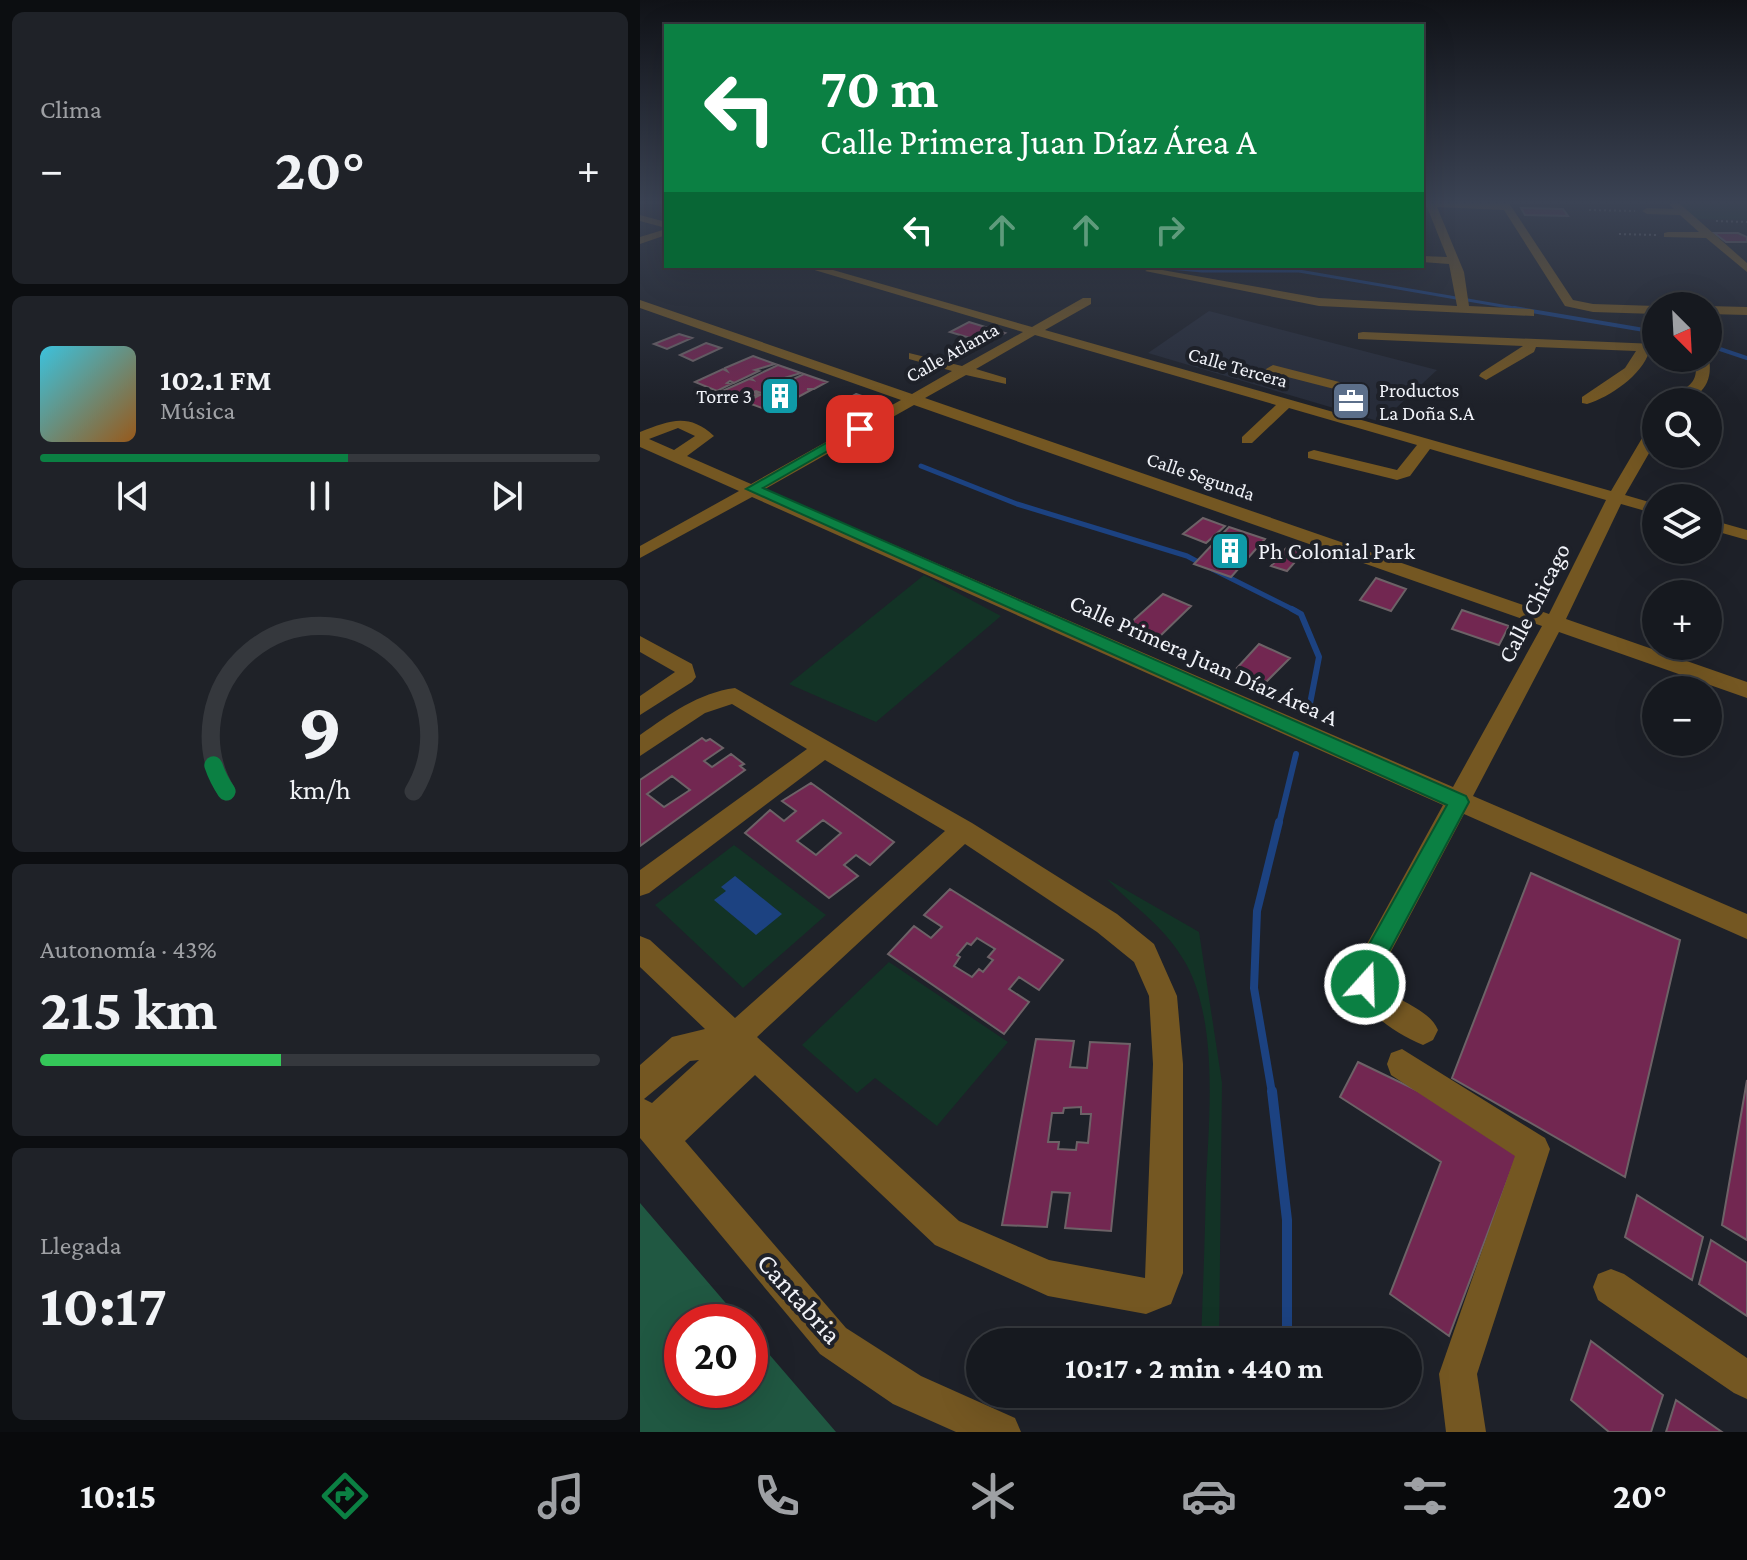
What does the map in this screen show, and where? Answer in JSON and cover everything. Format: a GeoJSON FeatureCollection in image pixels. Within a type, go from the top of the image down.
{"type":"FeatureCollection","features":[{"type":"Feature","properties":{"kind":"street","name":"Calle Tercera"},"geometry":{"type":"LineString","coordinates":[[820,270],[1642,505]]}},
{"type":"Feature","properties":{"kind":"street"},"geometry":{"type":"LineString","coordinates":[[1457,270],[1461,302]]}},
{"type":"Feature","properties":{"kind":"street"},"geometry":{"type":"LineString","coordinates":[[1545,270],[1563,298],[1574,305]]}},
{"type":"Feature","properties":{"kind":"street"},"geometry":{"type":"LineString","coordinates":[[1151,271],[1319,302],[1461,302],[1530,313]]}},
{"type":"Feature","properties":{"kind":"street","name":"Calle Atlanta"},"geometry":{"type":"LineString","coordinates":[[640,553],[1087,301]]}},
{"type":"Feature","properties":{"kind":"street","name":"Calle Segunda"},"geometry":{"type":"LineString","coordinates":[[640,304],[922,395],[1747,690]]}},
{"type":"Feature","properties":{"kind":"street"},"geometry":{"type":"LineString","coordinates":[[1559,306],[1642,309]]}},
{"type":"Feature","properties":{"kind":"street"},"geometry":{"type":"LineString","coordinates":[[1722,310],[1747,311]]}},
{"type":"Feature","properties":{"kind":"street"},"geometry":{"type":"LineString","coordinates":[[1363,336],[1642,348]]}},
{"type":"Feature","properties":{"kind":"street"},"geometry":{"type":"LineString","coordinates":[[1486,376],[1529,349],[1530,342]]}},
{"type":"Feature","properties":{"kind":"street"},"geometry":{"type":"LineString","coordinates":[[914,356],[1001,381]]}},
{"type":"Feature","properties":{"kind":"street"},"geometry":{"type":"LineString","coordinates":[[1587,400],[1633,368],[1642,358]]}},
{"type":"Feature","properties":{"kind":"street"},"geometry":{"type":"LineString","coordinates":[[869,369],[922,395]]}},
{"type":"Feature","properties":{"kind":"street"},"geometry":{"type":"LineString","coordinates":[[1273,369],[1346,388]]}},
{"type":"Feature","properties":{"kind":"street"},"geometry":{"type":"LineString","coordinates":[[1695,388],[1700,384],[1704,372]]}},
{"type":"Feature","properties":{"kind":"street"},"geometry":{"type":"LineString","coordinates":[[1247,440],[1306,378]]}},
{"type":"Feature","properties":{"kind":"street"},"geometry":{"type":"LineString","coordinates":[[640,439],[679,423],[706,436],[676,456]]}},
{"type":"Feature","properties":{"kind":"street","name":"Calle Primera Juan Díaz Área A"},"geometry":{"type":"LineString","coordinates":[[640,439],[1747,927]]}},
{"type":"Feature","properties":{"kind":"street"},"geometry":{"type":"LineString","coordinates":[[1314,455],[1397,475],[1404,473],[1426,444]]}},
{"type":"Feature","properties":{"kind":"street","name":"Calle Chicago"},"geometry":{"type":"LineString","coordinates":[[1423,1030],[1373,996],[1365,984],[1365,973],[1459,802],[1642,452]]}},
{"type":"Feature","properties":{"kind":"street"},"geometry":{"type":"LineString","coordinates":[[1722,528],[1747,535]]}},
{"type":"Feature","properties":{"kind":"street"},"geometry":{"type":"LineString","coordinates":[[640,643],[685,669],[685,677],[640,707]]}},
{"type":"Feature","properties":{"kind":"street"},"geometry":{"type":"LineString","coordinates":[[640,747],[707,703],[723,696],[735,696],[963,830],[1107,923],[1144,953],[1163,996],[1168,1064],[1165,1273],[1158,1291],[1146,1296],[1048,1278],[947,1233],[640,949]]}},
{"type":"Feature","properties":{"kind":"street"},"geometry":{"type":"LineString","coordinates":[[640,885],[824,749]]}},
{"type":"Feature","properties":{"kind":"street"},"geometry":{"type":"LineString","coordinates":[[651,1126],[745,1045],[963,830]]}},
{"type":"Feature","properties":{"kind":"street"},"geometry":{"type":"LineString","coordinates":[[640,1085],[683,1048],[745,1045]]}},
{"type":"Feature","properties":{"kind":"street"},"geometry":{"type":"LineString","coordinates":[[1402,1064],[1534,1149],[1458,1374],[1466,1432]]}},
{"type":"Feature","properties":{"kind":"street","name":"Cantabria"},"geometry":{"type":"LineString","coordinates":[[651,1126],[833,1341],[907,1390],[1001,1432]]}},
{"type":"Feature","properties":{"kind":"street"},"geometry":{"type":"LineString","coordinates":[[1611,1287],[1747,1380]]}},
{"type":"Feature","properties":{"kind":"shaded area","name":"Productos La Doña S.A"},"geometry":{"type":"Polygon","coordinates":[[[1209,311],[1437,370],[1381,422],[1148,353],[1209,311]]]}},
{"type":"Feature","properties":{"kind":"green space"},"geometry":{"type":"Polygon","coordinates":[[[924,575],[1001,616],[876,722],[789,684],[924,575]]]}},
{"type":"Feature","properties":{"kind":"green space"},"geometry":{"type":"Polygon","coordinates":[[[734,845],[826,915],[743,988],[655,905],[734,845]]]}},
{"type":"Feature","properties":{"kind":"green space"},"geometry":{"type":"Polygon","coordinates":[[[1107,879],[1199,932],[1222,1083],[1219,1328],[1201,1328],[1210,1101],[1203,1013],[1185,962],[1158,927],[1107,879]]]}},
{"type":"Feature","properties":{"kind":"green space"},"geometry":{"type":"Polygon","coordinates":[[[889,962],[1008,1042],[937,1126],[875,1078],[857,1093],[802,1045],[889,962]]]}},
{"type":"Feature","properties":{"kind":"green space"},"geometry":{"type":"Polygon","coordinates":[[[640,1203],[727,1304],[664,1304],[664,1408],[768,1408],[768,1353],[836,1432],[640,1432],[640,1203]]]}},
{"type":"Feature","properties":{"kind":"water"},"geometry":{"type":"Polygon","coordinates":[[[735,876],[782,914],[756,935],[714,900],[726,891],[721,887],[735,876]]]}},
{"type":"Feature","properties":{"kind":"building"},"geometry":{"type":"Polygon","coordinates":[[[969,322],[1005,333],[987,343],[950,332],[969,322]]]}},
{"type":"Feature","properties":{"kind":"building"},"geometry":{"type":"Polygon","coordinates":[[[679,334],[692,338],[667,349],[654,344],[679,334]]]}},
{"type":"Feature","properties":{"kind":"building"},"geometry":{"type":"Polygon","coordinates":[[[706,343],[721,348],[693,361],[680,355],[706,343]]]}},
{"type":"Feature","properties":{"kind":"building"},"geometry":{"type":"Polygon","coordinates":[[[753,356],[775,364],[755,370],[759,371],[734,383],[730,381],[727,383],[731,384],[717,391],[695,382],[723,369],[727,371],[725,368],[753,356]]]}},
{"type":"Feature","properties":{"kind":"building"},"geometry":{"type":"Polygon","coordinates":[[[778,365],[801,373],[781,379],[785,381],[761,393],[753,392],[758,394],[743,401],[720,392],[753,380],[751,378],[778,365]]]}},
{"type":"Feature","properties":{"kind":"building","name":"Torre 3"},"geometry":{"type":"Polygon","coordinates":[[[804,374],[827,382],[807,389],[811,390],[787,403],[780,402],[784,404],[770,411],[746,402],[774,388],[781,389],[776,387],[804,374]]]}},
{"type":"Feature","properties":{"kind":"building"},"geometry":{"type":"Polygon","coordinates":[[[856,394],[879,402],[857,414],[834,406],[856,394]]]}},
{"type":"Feature","properties":{"kind":"building"},"geometry":{"type":"Polygon","coordinates":[[[1203,518],[1225,526],[1206,543],[1183,534],[1203,518]]]}},
{"type":"Feature","properties":{"kind":"building","name":"Ph Colonial Park"},"geometry":{"type":"Polygon","coordinates":[[[1229,527],[1265,539],[1231,577],[1194,564],[1229,527]]]}},
{"type":"Feature","properties":{"kind":"building"},"geometry":{"type":"Polygon","coordinates":[[[1288,547],[1303,553],[1287,571],[1271,566],[1274,563],[1270,561],[1288,547]]]}},
{"type":"Feature","properties":{"kind":"building"},"geometry":{"type":"Polygon","coordinates":[[[1376,578],[1406,589],[1391,611],[1360,600],[1376,578]]]}},
{"type":"Feature","properties":{"kind":"building"},"geometry":{"type":"Polygon","coordinates":[[[1163,594],[1191,606],[1157,639],[1128,625],[1163,594]]]}},
{"type":"Feature","properties":{"kind":"building"},"geometry":{"type":"Polygon","coordinates":[[[1462,610],[1509,626],[1499,645],[1452,629],[1462,610]]]}},
{"type":"Feature","properties":{"kind":"building"},"geometry":{"type":"Polygon","coordinates":[[[1259,644],[1290,658],[1266,682],[1237,668],[1259,644]]]}},
{"type":"Feature","properties":{"kind":"building"},"geometry":{"type":"Polygon","coordinates":[[[702,738],[706,741],[710,739],[723,748],[704,761],[712,767],[731,754],[744,764],[740,766],[745,770],[640,846],[640,780],[702,738]],[[672,776],[647,794],[664,807],[690,790],[672,776]]]}},
{"type":"Feature","properties":{"kind":"building"},"geometry":{"type":"Polygon","coordinates":[[[811,783],[894,842],[870,865],[856,855],[844,865],[858,876],[829,898],[745,833],[770,810],[784,821],[796,811],[782,801],[811,783]],[[823,820],[797,841],[816,855],[841,833],[823,820]]]}},
{"type":"Feature","properties":{"kind":"building"},"geometry":{"type":"Polygon","coordinates":[[[1531,873],[1680,940],[1625,1177],[1452,1078],[1531,873]]]}},
{"type":"Feature","properties":{"kind":"building"},"geometry":{"type":"Polygon","coordinates":[[[950,889],[1063,960],[1039,990],[1019,977],[1009,989],[1029,1002],[1004,1034],[888,954],[914,926],[931,938],[942,927],[924,915],[950,889]],[[977,938],[971,945],[967,943],[957,955],[960,957],[954,966],[972,977],[979,969],[983,972],[993,960],[988,957],[995,949],[977,938]]]}},
{"type":"Feature","properties":{"kind":"building"},"geometry":{"type":"Polygon","coordinates":[[[1036,1039],[1074,1041],[1070,1067],[1087,1068],[1090,1042],[1130,1044],[1111,1231],[1065,1228],[1070,1193],[1052,1192],[1047,1227],[1002,1225],[1036,1039]],[[1081,1107],[1064,1108],[1063,1113],[1052,1113],[1048,1142],[1059,1142],[1058,1149],[1076,1150],[1077,1142],[1088,1143],[1091,1114],[1081,1114],[1081,1107]]]}},
{"type":"Feature","properties":{"kind":"building"},"geometry":{"type":"Polygon","coordinates":[[[1358,1062],[1464,1113],[1519,1150],[1449,1336],[1390,1294],[1441,1162],[1340,1097],[1358,1062]]]}},
{"type":"Feature","properties":{"kind":"building"},"geometry":{"type":"Polygon","coordinates":[[[1747,1080],[1747,1240],[1722,1225],[1747,1080]]]}},
{"type":"Feature","properties":{"kind":"building"},"geometry":{"type":"Polygon","coordinates":[[[1637,1195],[1703,1237],[1692,1280],[1625,1237],[1637,1195]]]}},
{"type":"Feature","properties":{"kind":"building"},"geometry":{"type":"Polygon","coordinates":[[[1711,1240],[1747,1263],[1747,1316],[1699,1284],[1711,1240]]]}},
{"type":"Feature","properties":{"kind":"building"},"geometry":{"type":"Polygon","coordinates":[[[1591,1341],[1663,1395],[1651,1432],[1609,1432],[1571,1400],[1591,1341]]]}},
{"type":"Feature","properties":{"kind":"building"},"geometry":{"type":"Polygon","coordinates":[[[1676,1400],[1722,1432],[1666,1432],[1676,1400]]]}},
{"type":"Feature","properties":{"kind":"waterway"},"geometry":{"type":"LineString","coordinates":[[1189,270],[1299,271],[1526,310]]}},
{"type":"Feature","properties":{"kind":"waterway"},"geometry":{"type":"LineString","coordinates":[[1514,308],[1642,330]]}},
{"type":"Feature","properties":{"kind":"waterway"},"geometry":{"type":"LineString","coordinates":[[1722,350],[1747,358]]}},
{"type":"Feature","properties":{"kind":"waterway"},"geometry":{"type":"LineString","coordinates":[[921,466],[1017,504],[1187,556],[1202,564]]}},
{"type":"Feature","properties":{"kind":"waterway"},"geometry":{"type":"LineString","coordinates":[[1212,569],[1292,609]]}},
{"type":"Feature","properties":{"kind":"waterway"},"geometry":{"type":"LineString","coordinates":[[1292,609],[1296,611]]}},
{"type":"Feature","properties":{"kind":"waterway"},"geometry":{"type":"LineString","coordinates":[[1292,609],[1301,614],[1319,657],[1308,714]]}},
{"type":"Feature","properties":{"kind":"waterway"},"geometry":{"type":"LineString","coordinates":[[1279,824],[1296,754]]}},
{"type":"Feature","properties":{"kind":"waterway"},"geometry":{"type":"LineString","coordinates":[[1272,1093],[1254,988],[1257,911],[1279,822]]}},
{"type":"Feature","properties":{"kind":"waterway"},"geometry":{"type":"LineString","coordinates":[[1272,1091],[1287,1220],[1287,1328]]}},
{"type":"Feature","properties":{"kind":"place","name":"Torre 3"},"geometry":{"type":"Point","coordinates":[780,396]}},
{"type":"Feature","properties":{"kind":"place","name":"Productos La Doña S.A"},"geometry":{"type":"Point","coordinates":[1351,401]}},
{"type":"Feature","properties":{"kind":"place","name":"Ph Colonial Park"},"geometry":{"type":"Point","coordinates":[1230,551]}},
{"type":"Feature","properties":{"kind":"route"},"geometry":{"type":"LineString","coordinates":[[860,429],[752,489],[1459,802],[1365,973],[1365,984]]}}]}
